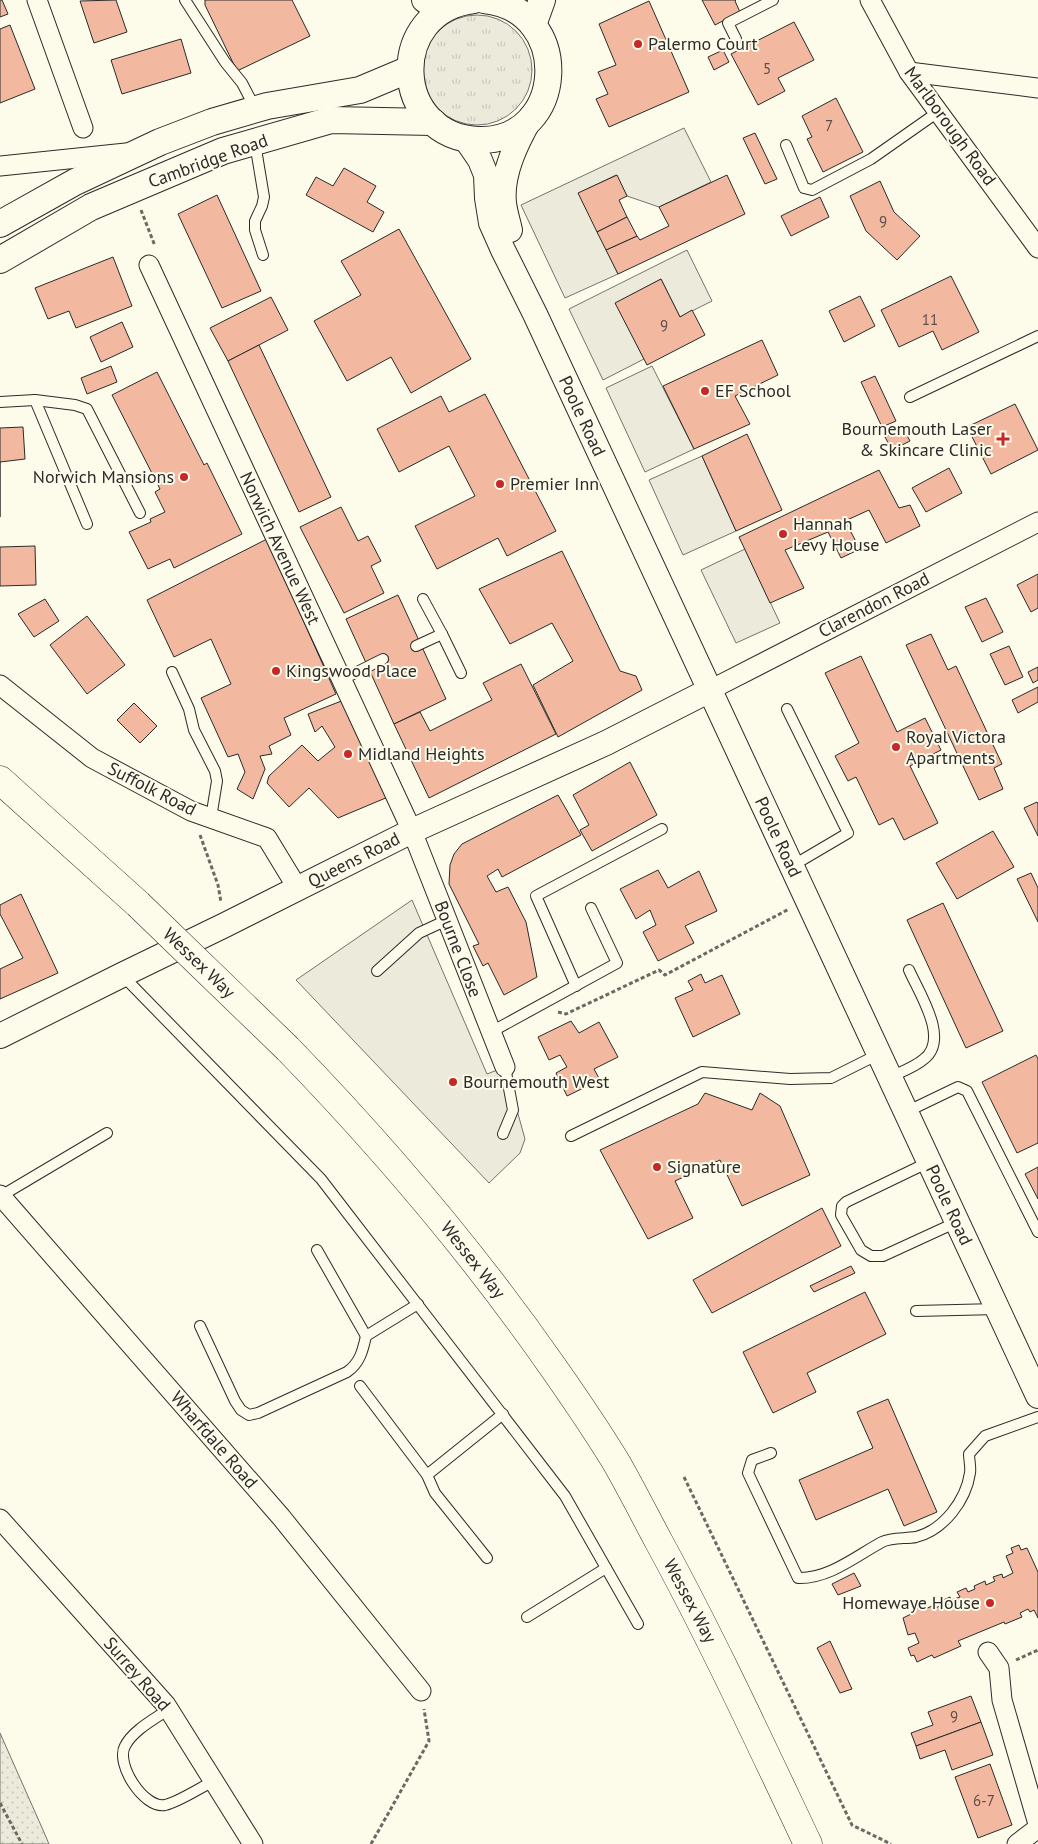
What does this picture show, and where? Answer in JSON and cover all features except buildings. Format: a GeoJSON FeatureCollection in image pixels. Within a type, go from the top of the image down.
{"type":"FeatureCollection","features":[{"type":"Feature","properties":{"kind":"highway","name":"Wessex Way"},"geometry":{"type":"LineString","coordinates":[[0,780],[138,904],[288,1049],[400,1170],[509,1305],[589,1419],[616,1463],[726,1670],[808,1844]]}},
{"type":"Feature","properties":{"kind":"main road"},"geometry":{"type":"LineString","coordinates":[[477,0],[432,6],[426,25],[418,37],[411,55],[410,69],[415,96],[422,110],[433,122],[448,132],[465,138],[484,139],[503,136],[518,128],[532,116],[545,95],[550,71],[546,47],[526,17],[511,7],[484,0]]}},
{"type":"Feature","properties":{"kind":"main road"},"geometry":{"type":"LineString","coordinates":[[533,25],[542,0]]}},
{"type":"Feature","properties":{"kind":"main road","name":"Cambridge Road"},"geometry":{"type":"LineString","coordinates":[[0,224],[75,182],[160,142],[212,122],[300,99],[360,90],[410,69]]}},
{"type":"Feature","properties":{"kind":"main road","name":"Cambridge Road"},"geometry":{"type":"LineString","coordinates":[[0,260],[91,207],[223,151],[331,120],[433,122]]}},
{"type":"Feature","properties":{"kind":"street"},"geometry":{"type":"LineString","coordinates":[[37,0],[83,128]]}},
{"type":"Feature","properties":{"kind":"street","name":"Marlborough Road"},"geometry":{"type":"LineString","coordinates":[[870,0],[909,72],[1038,248]]}},
{"type":"Feature","properties":{"kind":"street"},"geometry":{"type":"LineString","coordinates":[[909,72],[1038,88]]}},
{"type":"Feature","properties":{"kind":"street","name":"Poole Road"},"geometry":{"type":"LineString","coordinates":[[518,279],[504,201],[509,167],[516,145],[532,116]]}},
{"type":"Feature","properties":{"kind":"street","name":"Poole Road"},"geometry":{"type":"LineString","coordinates":[[465,138],[480,160],[486,175],[491,223],[502,250],[518,279],[1038,1396]]}},
{"type":"Feature","properties":{"kind":"street","name":"Cambridge Road"},"geometry":{"type":"LineString","coordinates":[[0,166],[139,152]]}},
{"type":"Feature","properties":{"kind":"street","name":"Norwich Avenue West"},"geometry":{"type":"LineString","coordinates":[[148,265],[412,830]]}},
{"type":"Feature","properties":{"kind":"street","name":"Clarendon Road"},"geometry":{"type":"LineString","coordinates":[[710,690],[1038,522]]}},
{"type":"Feature","properties":{"kind":"street","name":"Suffolk Road"},"geometry":{"type":"LineString","coordinates":[[0,685],[92,758],[190,811],[266,838],[298,889]]}},
{"type":"Feature","properties":{"kind":"street","name":"Queens Road"},"geometry":{"type":"LineString","coordinates":[[0,1036],[122,974],[298,889],[412,830],[606,743],[710,690]]}},
{"type":"Feature","properties":{"kind":"street","name":"Bourne Close"},"geometry":{"type":"LineString","coordinates":[[412,830],[505,1067]]}},
{"type":"Feature","properties":{"kind":"street","name":"Wharfdale Road"},"geometry":{"type":"LineString","coordinates":[[1,1195],[281,1517],[421,1691]]}},
{"type":"Feature","properties":{"kind":"street","name":"Surrey Road"},"geometry":{"type":"LineString","coordinates":[[0,1519],[169,1709],[254,1844]]}},
{"type":"Feature","properties":{"kind":"street"},"geometry":{"type":"LineString","coordinates":[[988,1652],[999,1668],[1002,1700],[1038,1824]]}},
{"type":"Feature","properties":{"kind":"street"},"geometry":{"type":"LineString","coordinates":[[1017,1844],[1038,1828]]}},
{"type":"Feature","properties":{"kind":"lane"},"geometry":{"type":"LineString","coordinates":[[185,0],[225,62],[242,83],[256,109]]}},
{"type":"Feature","properties":{"kind":"lane"},"geometry":{"type":"LineString","coordinates":[[736,39],[728,23],[773,0]]}},
{"type":"Feature","properties":{"kind":"lane"},"geometry":{"type":"LineString","coordinates":[[786,145],[804,188],[812,190],[871,159],[938,112]]}},
{"type":"Feature","properties":{"kind":"lane"},"geometry":{"type":"LineString","coordinates":[[255,142],[264,202],[254,225],[263,255]]}},
{"type":"Feature","properties":{"kind":"lane"},"geometry":{"type":"LineString","coordinates":[[910,396],[1038,336]]}},
{"type":"Feature","properties":{"kind":"lane"},"geometry":{"type":"LineString","coordinates":[[0,402],[35,400],[75,404],[88,409],[140,513]]}},
{"type":"Feature","properties":{"kind":"lane"},"geometry":{"type":"LineString","coordinates":[[35,400],[87,524]]}},
{"type":"Feature","properties":{"kind":"lane"},"geometry":{"type":"LineString","coordinates":[[423,599],[461,673]]}},
{"type":"Feature","properties":{"kind":"lane"},"geometry":{"type":"LineString","coordinates":[[416,646],[442,634]]}},
{"type":"Feature","properties":{"kind":"lane"},"geometry":{"type":"LineString","coordinates":[[341,680],[382,659]]}},
{"type":"Feature","properties":{"kind":"lane"},"geometry":{"type":"LineString","coordinates":[[172,672],[189,709],[194,730],[215,770],[218,781],[211,818]]}},
{"type":"Feature","properties":{"kind":"lane"},"geometry":{"type":"LineString","coordinates":[[787,709],[848,833],[792,866]]}},
{"type":"Feature","properties":{"kind":"lane"},"geometry":{"type":"LineString","coordinates":[[576,986],[536,896],[662,829]]}},
{"type":"Feature","properties":{"kind":"lane"},"geometry":{"type":"LineString","coordinates":[[491,1032],[617,963],[590,908]]}},
{"type":"Feature","properties":{"kind":"lane"},"geometry":{"type":"LineString","coordinates":[[378,971],[419,933],[447,920]]}},
{"type":"Feature","properties":{"kind":"lane"},"geometry":{"type":"LineString","coordinates":[[890,1077],[923,1061],[929,1055],[932,1048],[934,1035],[933,1021],[909,970]]}},
{"type":"Feature","properties":{"kind":"lane"},"geometry":{"type":"LineString","coordinates":[[122,974],[321,1179],[565,1496],[638,1624]]}},
{"type":"Feature","properties":{"kind":"lane"},"geometry":{"type":"LineString","coordinates":[[571,1136],[702,1072],[790,1079],[831,1078],[879,1054]]}},
{"type":"Feature","properties":{"kind":"lane"},"geometry":{"type":"LineString","coordinates":[[502,1134],[514,1110],[505,1067]]}},
{"type":"Feature","properties":{"kind":"lane"},"geometry":{"type":"LineString","coordinates":[[906,1112],[958,1087],[967,1091],[1038,1232]]}},
{"type":"Feature","properties":{"kind":"lane"},"geometry":{"type":"LineString","coordinates":[[1,1195],[107,1132]]}},
{"type":"Feature","properties":{"kind":"lane"},"geometry":{"type":"LineString","coordinates":[[929,1162],[846,1202],[842,1206],[841,1215],[861,1250],[877,1257],[957,1222]]}},
{"type":"Feature","properties":{"kind":"lane"},"geometry":{"type":"LineString","coordinates":[[317,1250],[366,1336]]}},
{"type":"Feature","properties":{"kind":"lane"},"geometry":{"type":"LineString","coordinates":[[200,1326],[235,1401],[241,1410],[249,1415],[258,1413],[347,1372],[354,1367],[360,1358],[366,1336],[418,1304]]}},
{"type":"Feature","properties":{"kind":"lane"},"geometry":{"type":"LineString","coordinates":[[916,1311],[998,1309]]}},
{"type":"Feature","properties":{"kind":"lane"},"geometry":{"type":"LineString","coordinates":[[360,1386],[427,1475],[435,1493],[488,1558]]}},
{"type":"Feature","properties":{"kind":"lane"},"geometry":{"type":"LineString","coordinates":[[427,1475],[503,1414]]}},
{"type":"Feature","properties":{"kind":"lane"},"geometry":{"type":"LineString","coordinates":[[771,1453],[752,1460],[748,1473],[798,1578],[810,1578],[850,1562],[884,1540],[917,1537],[942,1525],[960,1502],[970,1473],[969,1454],[985,1436],[1038,1418]]}},
{"type":"Feature","properties":{"kind":"lane"},"geometry":{"type":"LineString","coordinates":[[527,1617],[606,1568]]}},
{"type":"Feature","properties":{"kind":"lane"},"geometry":{"type":"LineString","coordinates":[[169,1709],[142,1728],[125,1745],[122,1752],[126,1771],[135,1786],[143,1797],[154,1805],[165,1805],[214,1781]]}},
{"type":"Feature","properties":{"kind":"path"},"geometry":{"type":"LineString","coordinates":[[140,208],[156,249],[148,265]]}},
{"type":"Feature","properties":{"kind":"path"},"geometry":{"type":"LineString","coordinates":[[190,811],[218,885],[225,925]]}},
{"type":"Feature","properties":{"kind":"path"},"geometry":{"type":"LineString","coordinates":[[556,1012],[566,1014],[659,970],[665,975],[807,899]]}},
{"type":"Feature","properties":{"kind":"path"},"geometry":{"type":"LineString","coordinates":[[684,1477],[852,1825],[892,1844]]}},
{"type":"Feature","properties":{"kind":"path"},"geometry":{"type":"LineString","coordinates":[[371,1844],[429,1742],[421,1691]]}},
{"type":"Feature","properties":{"kind":"path"},"geometry":{"type":"LineString","coordinates":[[0,1803],[22,1844]]}},
{"type":"Feature","properties":{"kind":"green space"},"geometry":{"type":"Polygon","coordinates":[[[477,15],[488,16],[498,20],[516,31],[527,49],[531,59],[531,81],[527,91],[516,109],[498,120],[488,124],[477,125],[466,124],[456,120],[438,109],[427,91],[423,81],[422,70],[423,59],[427,49],[438,31],[456,20],[466,16],[477,15]]]}},
{"type":"Feature","properties":{"kind":"green space"},"geometry":{"type":"Polygon","coordinates":[[[0,1733],[43,1830],[49,1844],[0,1844],[0,1733]]]}},
{"type":"Feature","properties":{"kind":"shaded area"},"geometry":{"type":"Polygon","coordinates":[[[684,128],[711,182],[659,207],[627,196],[616,175],[579,193],[618,274],[565,298],[521,205],[684,128]]]}},
{"type":"Feature","properties":{"kind":"shaded area"},"geometry":{"type":"Polygon","coordinates":[[[687,250],[712,301],[680,317],[661,279],[616,303],[644,359],[603,380],[569,309],[687,250]]]}},
{"type":"Feature","properties":{"kind":"shaded area"},"geometry":{"type":"Polygon","coordinates":[[[652,366],[694,449],[645,472],[606,388],[652,366]]]}},
{"type":"Feature","properties":{"kind":"shaded area"},"geometry":{"type":"Polygon","coordinates":[[[702,456],[736,531],[683,555],[649,480],[702,456]]]}},
{"type":"Feature","properties":{"kind":"shaded area"},"geometry":{"type":"Polygon","coordinates":[[[745,549],[780,623],[736,643],[701,570],[745,549]]]}},
{"type":"Feature","properties":{"kind":"shaded area"},"geometry":{"type":"Polygon","coordinates":[[[412,900],[487,1074],[505,1067],[525,1139],[520,1153],[489,1183],[296,980],[412,900]]]}},
{"type":"Feature","properties":{"kind":"place","name":"Palermo Court"},"geometry":{"type":"Point","coordinates":[638,44]}},
{"type":"Feature","properties":{"kind":"place","name":"EF School"},"geometry":{"type":"Point","coordinates":[705,391]}},
{"type":"Feature","properties":{"kind":"place","name":"Bournemouth Laser & Skincare Clinic"},"geometry":{"type":"Point","coordinates":[1003,439]}},
{"type":"Feature","properties":{"kind":"place","name":"Norwich Mansions"},"geometry":{"type":"Point","coordinates":[184,477]}},
{"type":"Feature","properties":{"kind":"place","name":"Premier Inn"},"geometry":{"type":"Point","coordinates":[500,484]}},
{"type":"Feature","properties":{"kind":"place","name":"Hannah Levy House"},"geometry":{"type":"Point","coordinates":[783,534]}},
{"type":"Feature","properties":{"kind":"place","name":"Kingswood Place"},"geometry":{"type":"Point","coordinates":[276,671]}},
{"type":"Feature","properties":{"kind":"place","name":"Royal Victora Apartments"},"geometry":{"type":"Point","coordinates":[896,747]}},
{"type":"Feature","properties":{"kind":"place","name":"Midland Heights"},"geometry":{"type":"Point","coordinates":[348,754]}},
{"type":"Feature","properties":{"kind":"place","name":"Bournemouth West"},"geometry":{"type":"Point","coordinates":[453,1082]}},
{"type":"Feature","properties":{"kind":"place","name":"Signature"},"geometry":{"type":"Point","coordinates":[657,1167]}},
{"type":"Feature","properties":{"kind":"place","name":"Homewaye House"},"geometry":{"type":"Point","coordinates":[990,1603]}}]}
